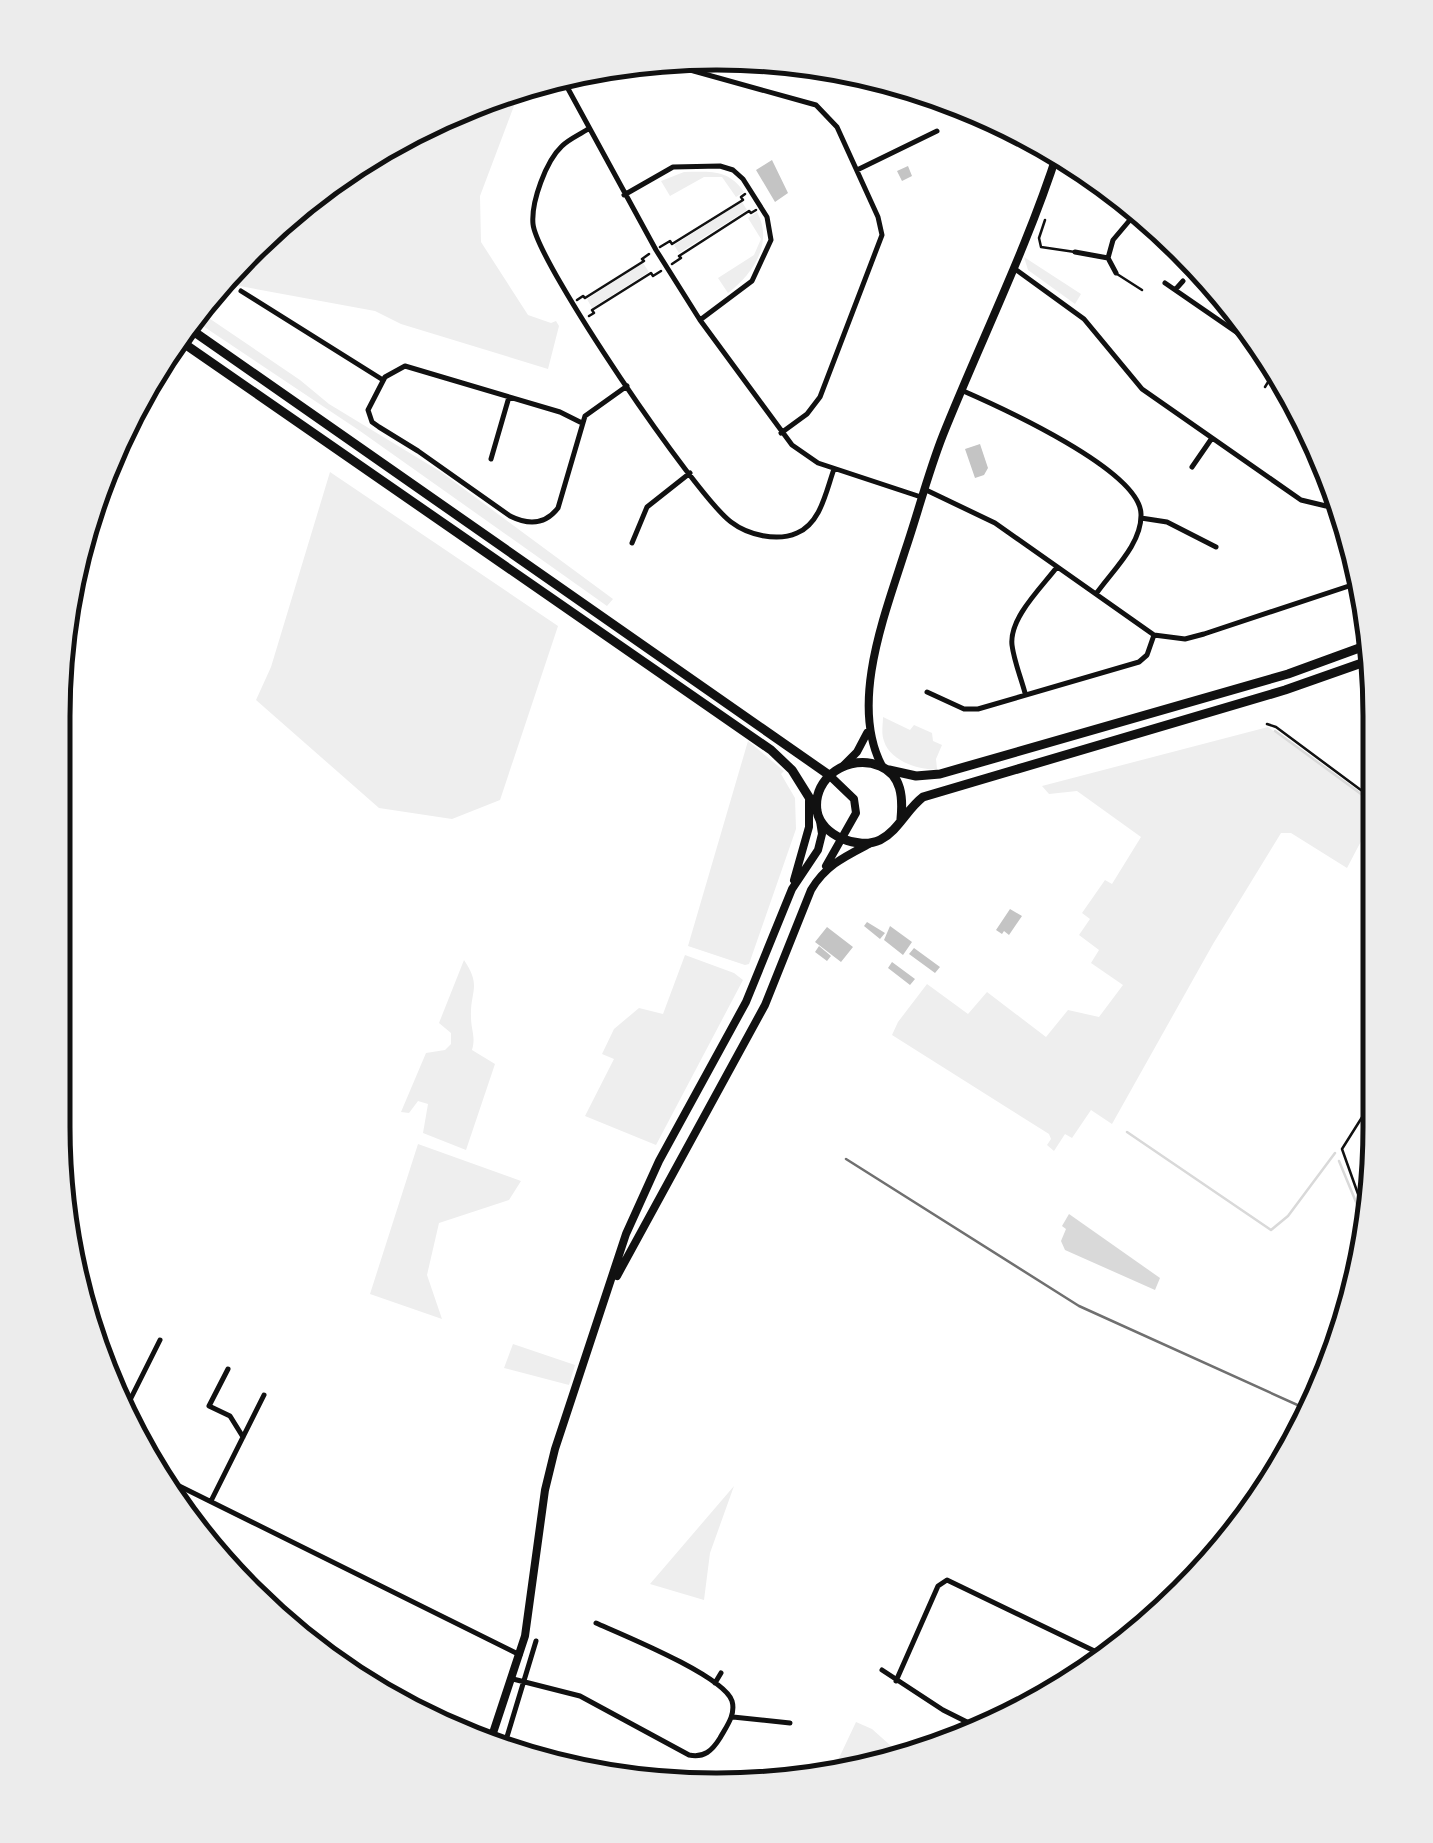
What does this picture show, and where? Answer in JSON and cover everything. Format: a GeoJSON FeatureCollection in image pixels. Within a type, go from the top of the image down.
{"type":"FeatureCollection","features":[{"type":"Feature","properties":{"kind":"highway"},"geometry":{"type":"LineString","coordinates":[[197,333],[829,775]]}},
{"type":"Feature","properties":{"kind":"highway"},"geometry":{"type":"LineString","coordinates":[[187,346],[771,750],[784,760],[818,813],[843,840],[869,844],[892,832],[924,797],[1177,723],[1361,663]]}},
{"type":"Feature","properties":{"kind":"highway"},"geometry":{"type":"LineString","coordinates":[[818,813],[820,791],[829,775],[844,765],[866,763],[916,776],[940,774],[1288,674],[1359,648]]}},
{"type":"Feature","properties":{"kind":"highway"},"geometry":{"type":"LineString","coordinates":[[884,768],[900,788],[901,819]]}},
{"type":"Feature","properties":{"kind":"main road"},"geometry":{"type":"LineString","coordinates":[[884,768],[874,752],[869,729],[878,637],[922,493],[1054,165]]}},
{"type":"Feature","properties":{"kind":"main road"},"geometry":{"type":"LineString","coordinates":[[844,765],[858,752],[869,729]]}},
{"type":"Feature","properties":{"kind":"main road"},"geometry":{"type":"LineString","coordinates":[[607,1298],[764,1005],[810,890],[854,820],[856,806],[850,794],[829,775]]}},
{"type":"Feature","properties":{"kind":"main road"},"geometry":{"type":"LineString","coordinates":[[493,1733],[529,1620],[550,1471],[607,1298],[636,1212],[663,1152],[746,1002],[792,889],[809,827],[806,792]]}},
{"type":"Feature","properties":{"kind":"main road"},"geometry":{"type":"LineString","coordinates":[[792,889],[818,850],[822,834],[818,813]]}},
{"type":"Feature","properties":{"kind":"main road"},"geometry":{"type":"LineString","coordinates":[[821,873],[869,844]]}},
{"type":"Feature","properties":{"kind":"street"},"geometry":{"type":"LineString","coordinates":[[692,71],[816,105],[832,118],[878,217],[880,245],[820,398],[807,414],[782,432]]}},
{"type":"Feature","properties":{"kind":"street"},"geometry":{"type":"LineString","coordinates":[[567,88],[624,195],[700,320],[802,454],[834,469],[922,493],[995,523],[1154,635],[1184,639],[1350,586]]}},
{"type":"Feature","properties":{"kind":"street"},"geometry":{"type":"LineString","coordinates":[[588,129],[564,144],[554,156],[532,220],[541,248],[627,386],[729,521],[746,530],[776,538],[794,534],[810,524],[819,511],[834,469]]}},
{"type":"Feature","properties":{"kind":"street"},"geometry":{"type":"LineString","coordinates":[[857,170],[936,131]]}},
{"type":"Feature","properties":{"kind":"street"},"geometry":{"type":"LineString","coordinates":[[624,195],[666,170],[681,166],[725,167],[738,173],[760,207],[770,224],[771,240],[752,281],[700,320]]}},
{"type":"Feature","properties":{"kind":"street"},"geometry":{"type":"LineString","coordinates":[[1116,273],[1108,258],[1113,240],[1130,220]]}},
{"type":"Feature","properties":{"kind":"street"},"geometry":{"type":"LineString","coordinates":[[1074,252],[1108,258]]}},
{"type":"Feature","properties":{"kind":"street"},"geometry":{"type":"LineString","coordinates":[[1013,268],[1084,319],[1142,389],[1309,504],[1327,504]]}},
{"type":"Feature","properties":{"kind":"street"},"geometry":{"type":"LineString","coordinates":[[1175,290],[1184,281]]}},
{"type":"Feature","properties":{"kind":"street"},"geometry":{"type":"LineString","coordinates":[[1165,282],[1233,329]]}},
{"type":"Feature","properties":{"kind":"street"},"geometry":{"type":"LineString","coordinates":[[241,291],[383,380]]}},
{"type":"Feature","properties":{"kind":"street"},"geometry":{"type":"LineString","coordinates":[[266,306],[272,297]]}},
{"type":"Feature","properties":{"kind":"street"},"geometry":{"type":"LineString","coordinates":[[582,423],[560,412],[409,367],[398,368],[383,380],[368,410],[372,422],[379,427],[510,516],[527,522],[544,520],[558,508],[582,423],[589,411],[627,386]]}},
{"type":"Feature","properties":{"kind":"street"},"geometry":{"type":"LineString","coordinates":[[961,390],[1029,419],[1124,483],[1138,501],[1141,518],[1132,545],[1096,594]]}},
{"type":"Feature","properties":{"kind":"street"},"geometry":{"type":"LineString","coordinates":[[491,459],[508,397]]}},
{"type":"Feature","properties":{"kind":"street"},"geometry":{"type":"LineString","coordinates":[[1192,466],[1212,438]]}},
{"type":"Feature","properties":{"kind":"street"},"geometry":{"type":"LineString","coordinates":[[482,448],[493,451]]}},
{"type":"Feature","properties":{"kind":"street"},"geometry":{"type":"LineString","coordinates":[[632,543],[646,507],[690,473]]}},
{"type":"Feature","properties":{"kind":"street"},"geometry":{"type":"LineString","coordinates":[[1141,518],[1167,522],[1216,546]]}},
{"type":"Feature","properties":{"kind":"street"},"geometry":{"type":"LineString","coordinates":[[1025,694],[1012,635],[1018,619],[1057,567]]}},
{"type":"Feature","properties":{"kind":"street"},"geometry":{"type":"LineString","coordinates":[[927,692],[964,709],[978,709],[1139,662],[1146,656],[1154,635]]}},
{"type":"Feature","properties":{"kind":"street"},"geometry":{"type":"LineString","coordinates":[[960,720],[964,709]]}},
{"type":"Feature","properties":{"kind":"street"},"geometry":{"type":"LineString","coordinates":[[131,1399],[160,1340]]}},
{"type":"Feature","properties":{"kind":"street"},"geometry":{"type":"LineString","coordinates":[[228,1369],[209,1406],[230,1416],[244,1437]]}},
{"type":"Feature","properties":{"kind":"street"},"geometry":{"type":"LineString","coordinates":[[211,1502],[264,1395]]}},
{"type":"Feature","properties":{"kind":"street"},"geometry":{"type":"LineString","coordinates":[[259,1405],[270,1410]]}},
{"type":"Feature","properties":{"kind":"street"},"geometry":{"type":"LineString","coordinates":[[179,1486],[520,1655]]}},
{"type":"Feature","properties":{"kind":"street"},"geometry":{"type":"LineString","coordinates":[[896,1681],[938,1586],[947,1580],[1094,1651]]}},
{"type":"Feature","properties":{"kind":"street"},"geometry":{"type":"LineString","coordinates":[[513,1679],[580,1696],[683,1753],[701,1756],[712,1750],[732,1717],[729,1694],[653,1648],[596,1623]]}},
{"type":"Feature","properties":{"kind":"street"},"geometry":{"type":"LineString","coordinates":[[602,1637],[606,1628]]}},
{"type":"Feature","properties":{"kind":"street"},"geometry":{"type":"LineString","coordinates":[[506,1738],[536,1642]]}},
{"type":"Feature","properties":{"kind":"street"},"geometry":{"type":"LineString","coordinates":[[882,1670],[967,1723]]}},
{"type":"Feature","properties":{"kind":"street"},"geometry":{"type":"LineString","coordinates":[[715,1683],[721,1673]]}},
{"type":"Feature","properties":{"kind":"street"},"geometry":{"type":"LineString","coordinates":[[732,1717],[790,1723]]}},
{"type":"Feature","properties":{"kind":"street"},"geometry":{"type":"LineString","coordinates":[[701,1756],[703,1768]]}},
{"type":"Feature","properties":{"kind":"lane"},"geometry":{"type":"LineString","coordinates":[[1045,220],[1039,238],[1041,247],[1074,252]]}},
{"type":"Feature","properties":{"kind":"lane"},"geometry":{"type":"LineString","coordinates":[[1116,273],[1142,290]]}},
{"type":"Feature","properties":{"kind":"lane"},"geometry":{"type":"LineString","coordinates":[[1265,388],[1269,381]]}},
{"type":"Feature","properties":{"kind":"path"},"geometry":{"type":"LineString","coordinates":[[573,302],[743,200],[740,196],[750,191]]}},
{"type":"Feature","properties":{"kind":"path"},"geometry":{"type":"LineString","coordinates":[[584,320],[594,313],[592,310],[651,272],[653,276],[749,210],[751,213],[760,207]]}},
{"type":"Feature","properties":{"kind":"path"},"geometry":{"type":"LineString","coordinates":[[1266,724],[1363,793]]}},
{"type":"Feature","properties":{"kind":"path"},"geometry":{"type":"LineString","coordinates":[[1359,1196],[1342,1148],[1363,1115]]}},
{"type":"Feature","properties":{"kind":"shaded area"},"geometry":{"type":"Polygon","coordinates":[[[515,102],[480,196],[481,242],[528,315],[551,323],[556,321],[559,326],[548,369],[401,324],[375,311],[235,285],[290,230],[357,179],[431,137],[515,102]]]}},
{"type":"Feature","properties":{"kind":"shaded area"},"geometry":{"type":"Polygon","coordinates":[[[684,172],[725,176],[744,192],[736,197],[722,177],[704,177],[670,196],[661,181],[684,172]]]}},
{"type":"Feature","properties":{"kind":"shaded area"},"geometry":{"type":"Polygon","coordinates":[[[742,202],[747,210],[679,253],[674,245],[742,202]]]}},
{"type":"Feature","properties":{"kind":"shaded area"},"geometry":{"type":"Polygon","coordinates":[[[757,212],[762,224],[762,246],[753,267],[728,293],[718,278],[754,255],[761,239],[748,218],[757,212]]]}},
{"type":"Feature","properties":{"kind":"shaded area"},"geometry":{"type":"Polygon","coordinates":[[[1024,257],[1081,294],[1075,304],[1028,270],[1024,257]]]}},
{"type":"Feature","properties":{"kind":"shaded area"},"geometry":{"type":"Polygon","coordinates":[[[643,263],[649,272],[592,308],[587,299],[643,263]]]}},
{"type":"Feature","properties":{"kind":"shaded area"},"geometry":{"type":"Polygon","coordinates":[[[208,318],[329,404],[441,472],[613,599],[607,606],[360,431],[202,325],[208,318]]]}},
{"type":"Feature","properties":{"kind":"shaded area"},"geometry":{"type":"Polygon","coordinates":[[[330,472],[558,626],[500,800],[452,819],[379,808],[256,700],[271,667],[330,472]]]}},
{"type":"Feature","properties":{"kind":"shaded area"},"geometry":{"type":"Polygon","coordinates":[[[883,717],[910,730],[914,725],[932,733],[933,741],[942,745],[936,759],[937,769],[916,767],[893,755],[883,738],[883,717]]]}},
{"type":"Feature","properties":{"kind":"shaded area"},"geometry":{"type":"Polygon","coordinates":[[[1268,727],[1363,796],[1363,837],[1347,868],[1291,833],[1281,833],[1213,944],[1112,1124],[1091,1110],[1072,1138],[1065,1134],[1054,1151],[1047,1145],[1049,1134],[892,1035],[927,984],[968,1014],[987,992],[1046,1037],[1068,1010],[1099,1017],[1123,985],[1091,963],[1099,950],[1079,935],[1090,919],[1082,913],[1105,880],[1112,884],[1141,837],[1077,791],[1049,794],[1042,786],[1268,727]]]}},
{"type":"Feature","properties":{"kind":"shaded area"},"geometry":{"type":"Polygon","coordinates":[[[748,741],[784,771],[781,774],[795,798],[796,829],[749,964],[745,965],[688,946],[748,741]]]}},
{"type":"Feature","properties":{"kind":"shaded area"},"geometry":{"type":"Polygon","coordinates":[[[685,955],[743,980],[656,1145],[585,1116],[614,1059],[602,1054],[614,1029],[639,1008],[663,1014],[685,955]]]}},
{"type":"Feature","properties":{"kind":"shaded area"},"geometry":{"type":"Polygon","coordinates":[[[464,960],[474,983],[472,1050],[495,1064],[466,1150],[423,1133],[428,1104],[418,1101],[409,1113],[401,1112],[426,1053],[445,1050],[451,1044],[451,1033],[439,1023],[464,960]]]}},
{"type":"Feature","properties":{"kind":"shaded area"},"geometry":{"type":"Polygon","coordinates":[[[418,1144],[521,1181],[509,1200],[439,1223],[427,1275],[442,1319],[370,1294],[418,1144]]]}},
{"type":"Feature","properties":{"kind":"shaded area"},"geometry":{"type":"Polygon","coordinates":[[[1069,1214],[1160,1278],[1155,1290],[1065,1250],[1061,1241],[1066,1229],[1062,1226],[1069,1214]]]}},
{"type":"Feature","properties":{"kind":"shaded area"},"geometry":{"type":"Polygon","coordinates":[[[513,1344],[575,1365],[569,1385],[504,1368],[513,1344]]]}},
{"type":"Feature","properties":{"kind":"shaded area"},"geometry":{"type":"Polygon","coordinates":[[[734,1486],[710,1553],[704,1600],[650,1584],[734,1486]]]}},
{"type":"Feature","properties":{"kind":"shaded area"},"geometry":{"type":"Polygon","coordinates":[[[856,1722],[872,1729],[893,1748],[828,1763],[839,1758],[856,1722]]]}},
{"type":"Feature","properties":{"kind":"building"},"geometry":{"type":"Polygon","coordinates":[[[772,160],[788,193],[775,202],[756,170],[772,160]]]}},
{"type":"Feature","properties":{"kind":"building"},"geometry":{"type":"Polygon","coordinates":[[[908,166],[912,176],[902,181],[897,171],[908,166]]]}},
{"type":"Feature","properties":{"kind":"building"},"geometry":{"type":"Polygon","coordinates":[[[980,444],[988,468],[984,475],[975,478],[965,449],[980,444]]]}},
{"type":"Feature","properties":{"kind":"building"},"geometry":{"type":"Polygon","coordinates":[[[1010,909],[1022,916],[1009,935],[1004,931],[1002,934],[996,930],[1010,909]]]}},
{"type":"Feature","properties":{"kind":"building"},"geometry":{"type":"Polygon","coordinates":[[[867,922],[885,933],[880,939],[864,926],[867,922]]]}},
{"type":"Feature","properties":{"kind":"building"},"geometry":{"type":"Polygon","coordinates":[[[890,926],[912,942],[903,955],[884,940],[890,926]]]}},
{"type":"Feature","properties":{"kind":"building"},"geometry":{"type":"Polygon","coordinates":[[[827,927],[853,947],[841,962],[815,942],[827,927]]]}},
{"type":"Feature","properties":{"kind":"building"},"geometry":{"type":"Polygon","coordinates":[[[819,946],[831,956],[827,961],[815,952],[819,946]]]}},
{"type":"Feature","properties":{"kind":"building"},"geometry":{"type":"Polygon","coordinates":[[[914,948],[940,967],[935,973],[909,954],[914,948]]]}},
{"type":"Feature","properties":{"kind":"building"},"geometry":{"type":"Polygon","coordinates":[[[892,962],[915,979],[910,985],[888,968],[892,962]]]}},
{"type":"Feature","properties":{"kind":"waterway"},"geometry":{"type":"LineString","coordinates":[[1275,731],[1363,795]]}},
{"type":"Feature","properties":{"kind":"waterway"},"geometry":{"type":"LineString","coordinates":[[1127,1132],[1271,1230],[1288,1216],[1335,1153]]}},
{"type":"Feature","properties":{"kind":"waterway"},"geometry":{"type":"LineString","coordinates":[[1339,1161],[1358,1206]]}},
{"type":"Feature","properties":{"kind":"tram line"},"geometry":{"type":"LineString","coordinates":[[846,1159],[1079,1306],[1299,1406]]}}]}
